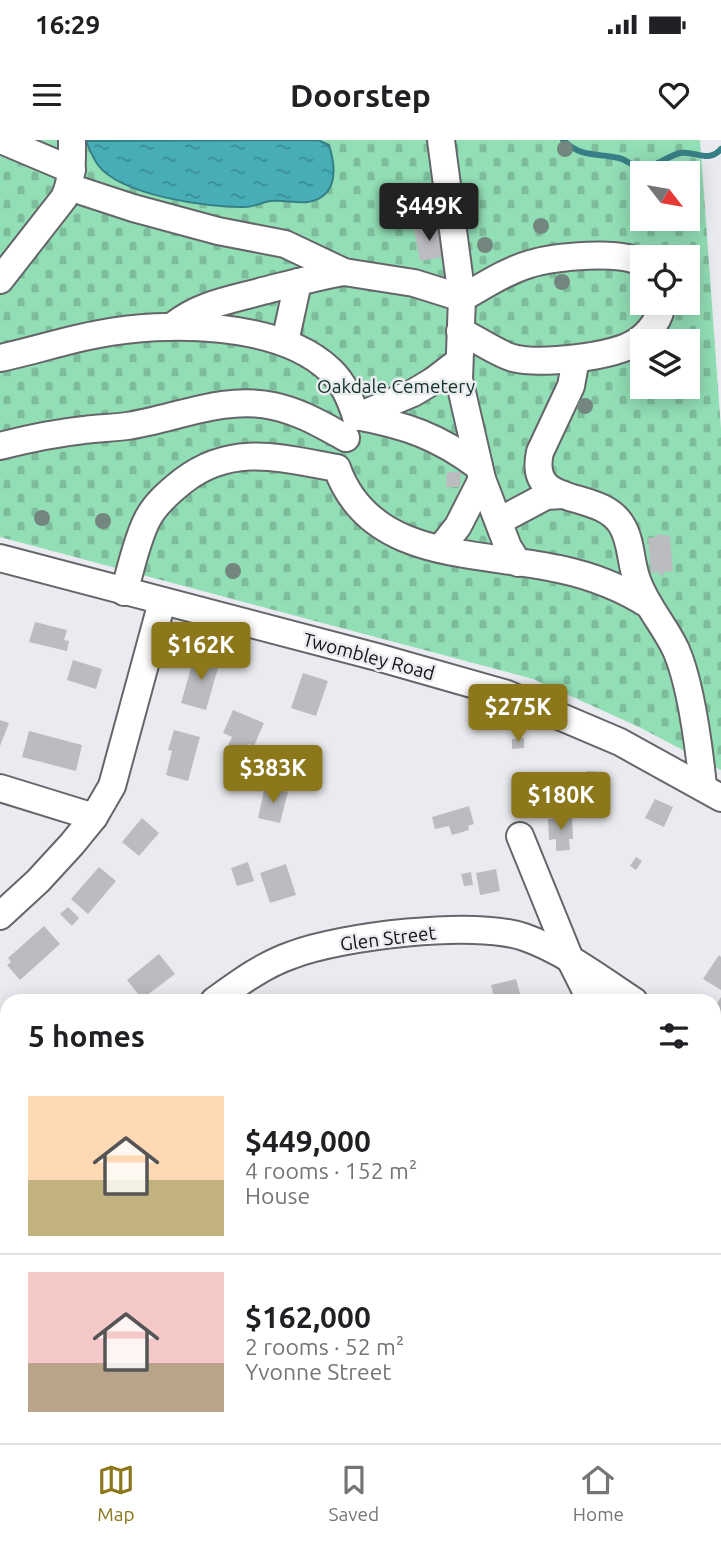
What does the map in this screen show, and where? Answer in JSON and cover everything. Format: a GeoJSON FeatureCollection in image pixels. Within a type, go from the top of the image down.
{"type":"FeatureCollection","features":[{"type":"Feature","properties":{"kind":"street"},"geometry":{"type":"LineString","coordinates":[[1,140],[134,208],[218,231],[285,244],[344,272],[414,283],[462,298],[531,263],[615,255],[630,258]]}},
{"type":"Feature","properties":{"kind":"street"},"geometry":{"type":"LineString","coordinates":[[0,280],[53,214],[71,178],[72,140]]}},
{"type":"Feature","properties":{"kind":"street"},"geometry":{"type":"LineString","coordinates":[[441,140],[462,298],[458,379],[480,473],[508,547],[518,563]]}},
{"type":"Feature","properties":{"kind":"street"},"geometry":{"type":"LineString","coordinates":[[174,325],[187,315],[210,305],[344,272]]}},
{"type":"Feature","properties":{"kind":"street"},"geometry":{"type":"LineString","coordinates":[[285,342],[298,282]]}},
{"type":"Feature","properties":{"kind":"street"},"geometry":{"type":"LineString","coordinates":[[460,331],[512,358],[576,359],[634,344],[649,332],[659,315]]}},
{"type":"Feature","properties":{"kind":"street"},"geometry":{"type":"LineString","coordinates":[[0,358],[99,334],[174,325],[246,333],[285,342],[329,368],[349,396],[351,427],[337,468],[342,483],[354,500],[383,529],[399,537],[440,549],[559,568],[612,584],[649,605]]}},
{"type":"Feature","properties":{"kind":"street"},"geometry":{"type":"LineString","coordinates":[[576,359],[570,386],[543,443],[538,461],[540,477],[550,490],[605,509],[623,526],[637,581],[676,651],[712,792]]}},
{"type":"Feature","properties":{"kind":"street"},"geometry":{"type":"LineString","coordinates":[[351,427],[433,381],[458,362]]}},
{"type":"Feature","properties":{"kind":"street"},"geometry":{"type":"LineString","coordinates":[[0,446],[81,430],[148,422],[227,404],[250,403],[272,405],[351,427],[401,426],[432,437],[480,473]]}},
{"type":"Feature","properties":{"kind":"street"},"geometry":{"type":"LineString","coordinates":[[124,592],[146,522],[154,508],[169,491],[207,465],[243,456],[264,455],[337,468]]}},
{"type":"Feature","properties":{"kind":"street"},"geometry":{"type":"LineString","coordinates":[[440,549],[458,526],[480,473]]}},
{"type":"Feature","properties":{"kind":"street"},"geometry":{"type":"LineString","coordinates":[[499,521],[546,496],[563,495]]}},
{"type":"Feature","properties":{"kind":"street","name":"Twombley Road"},"geometry":{"type":"LineString","coordinates":[[0,558],[507,694],[620,742],[712,792]]}},
{"type":"Feature","properties":{"kind":"street"},"geometry":{"type":"LineString","coordinates":[[0,916],[38,881],[93,817],[112,786],[162,602]]}},
{"type":"Feature","properties":{"kind":"street"},"geometry":{"type":"LineString","coordinates":[[0,788],[93,817]]}},
{"type":"Feature","properties":{"kind":"street"},"geometry":{"type":"LineString","coordinates":[[520,836],[570,959],[588,994]]}},
{"type":"Feature","properties":{"kind":"street","name":"Glen Street"},"geometry":{"type":"LineString","coordinates":[[225,994],[262,968],[292,954],[347,942],[449,930],[501,932],[523,937],[570,959],[623,994]]}},
{"type":"Feature","properties":{"kind":"green space","name":"Oakdale Cemetery"},"geometry":{"type":"Polygon","coordinates":[[[0,140],[700,140],[721,429],[721,770],[639,727],[533,679],[0,537],[0,140]]]}},
{"type":"Feature","properties":{"kind":"water"},"geometry":{"type":"Polygon","coordinates":[[[318,140],[329,145],[333,165],[333,179],[323,196],[311,202],[271,201],[245,207],[188,202],[144,192],[109,175],[98,165],[86,141],[318,140]]]}},
{"type":"Feature","properties":{"kind":"building"},"geometry":{"type":"Polygon","coordinates":[[[437,225],[443,257],[420,261],[414,229],[437,225]]]}},
{"type":"Feature","properties":{"kind":"building"},"geometry":{"type":"Polygon","coordinates":[[[447,472],[461,472],[460,487],[446,487],[447,472]]]}},
{"type":"Feature","properties":{"kind":"building"},"geometry":{"type":"Polygon","coordinates":[[[657,534],[670,536],[673,571],[664,572],[664,575],[659,575],[659,572],[651,573],[648,538],[657,537],[657,534]]]}},
{"type":"Feature","properties":{"kind":"building"},"geometry":{"type":"Polygon","coordinates":[[[35,622],[67,630],[64,640],[69,641],[67,651],[29,642],[35,622]]]}},
{"type":"Feature","properties":{"kind":"building"},"geometry":{"type":"Polygon","coordinates":[[[195,654],[220,661],[206,710],[181,703],[195,654]]]}},
{"type":"Feature","properties":{"kind":"building"},"geometry":{"type":"Polygon","coordinates":[[[73,660],[102,669],[96,689],[67,680],[73,660]]]}},
{"type":"Feature","properties":{"kind":"building"},"geometry":{"type":"Polygon","coordinates":[[[303,673],[328,681],[316,716],[291,708],[303,673]]]}},
{"type":"Feature","properties":{"kind":"building"},"geometry":{"type":"Polygon","coordinates":[[[233,710],[264,723],[254,746],[249,744],[245,752],[228,745],[232,737],[223,733],[233,710]]]}},
{"type":"Feature","properties":{"kind":"building"},"geometry":{"type":"Polygon","coordinates":[[[0,720],[9,723],[0,746],[0,720]]]}},
{"type":"Feature","properties":{"kind":"building"},"geometry":{"type":"Polygon","coordinates":[[[174,730],[200,737],[188,781],[166,775],[172,751],[168,750],[174,730]]]}},
{"type":"Feature","properties":{"kind":"building"},"geometry":{"type":"Polygon","coordinates":[[[29,731],[82,745],[76,771],[22,757],[29,731]]]}},
{"type":"Feature","properties":{"kind":"building"},"geometry":{"type":"Polygon","coordinates":[[[524,738],[524,748],[512,749],[512,739],[524,738]]]}},
{"type":"Feature","properties":{"kind":"building"},"geometry":{"type":"Polygon","coordinates":[[[587,771],[605,772],[605,777],[608,777],[606,804],[587,802],[587,771]]]}},
{"type":"Feature","properties":{"kind":"building"},"geometry":{"type":"Polygon","coordinates":[[[265,786],[288,792],[280,823],[258,818],[265,786]]]}},
{"type":"Feature","properties":{"kind":"building"},"geometry":{"type":"Polygon","coordinates":[[[655,799],[673,807],[664,827],[645,818],[655,799]]]}},
{"type":"Feature","properties":{"kind":"building"},"geometry":{"type":"Polygon","coordinates":[[[469,806],[474,824],[468,826],[469,830],[452,835],[449,826],[435,829],[432,817],[469,806]]]}},
{"type":"Feature","properties":{"kind":"building"},"geometry":{"type":"Polygon","coordinates":[[[572,817],[573,839],[569,839],[570,850],[556,851],[556,839],[549,840],[548,819],[572,817]]]}},
{"type":"Feature","properties":{"kind":"building"},"geometry":{"type":"Polygon","coordinates":[[[142,818],[159,833],[139,856],[122,842],[142,818]]]}},
{"type":"Feature","properties":{"kind":"building"},"geometry":{"type":"Polygon","coordinates":[[[636,857],[642,861],[636,870],[630,866],[636,857]]]}},
{"type":"Feature","properties":{"kind":"building"},"geometry":{"type":"Polygon","coordinates":[[[248,862],[254,881],[237,886],[231,868],[248,862]]]}},
{"type":"Feature","properties":{"kind":"building"},"geometry":{"type":"Polygon","coordinates":[[[286,864],[296,895],[270,903],[260,873],[286,864]]]}},
{"type":"Feature","properties":{"kind":"building"},"geometry":{"type":"Polygon","coordinates":[[[99,867],[116,881],[88,914],[71,899],[99,867]]]}},
{"type":"Feature","properties":{"kind":"building"},"geometry":{"type":"Polygon","coordinates":[[[496,869],[500,891],[480,895],[476,873],[496,869]]]}},
{"type":"Feature","properties":{"kind":"building"},"geometry":{"type":"Polygon","coordinates":[[[471,872],[473,885],[464,886],[461,874],[471,872]]]}},
{"type":"Feature","properties":{"kind":"building"},"geometry":{"type":"Polygon","coordinates":[[[68,907],[79,918],[72,926],[60,914],[68,907]]]}},
{"type":"Feature","properties":{"kind":"building"},"geometry":{"type":"Polygon","coordinates":[[[44,926],[60,944],[20,980],[7,965],[11,962],[8,958],[44,926]]]}},
{"type":"Feature","properties":{"kind":"building"},"geometry":{"type":"Polygon","coordinates":[[[159,954],[175,974],[149,994],[138,994],[127,980],[159,954]]]}},
{"type":"Feature","properties":{"kind":"building"},"geometry":{"type":"Polygon","coordinates":[[[719,955],[721,957],[721,990],[703,979],[719,955]]]}},
{"type":"Feature","properties":{"kind":"building"},"geometry":{"type":"Polygon","coordinates":[[[516,979],[520,994],[493,994],[491,985],[516,979]]]}},
{"type":"Feature","properties":{"kind":"waterway"},"geometry":{"type":"LineString","coordinates":[[563,140],[576,150],[619,158],[641,168],[680,153],[711,156],[721,149]]}}]}
